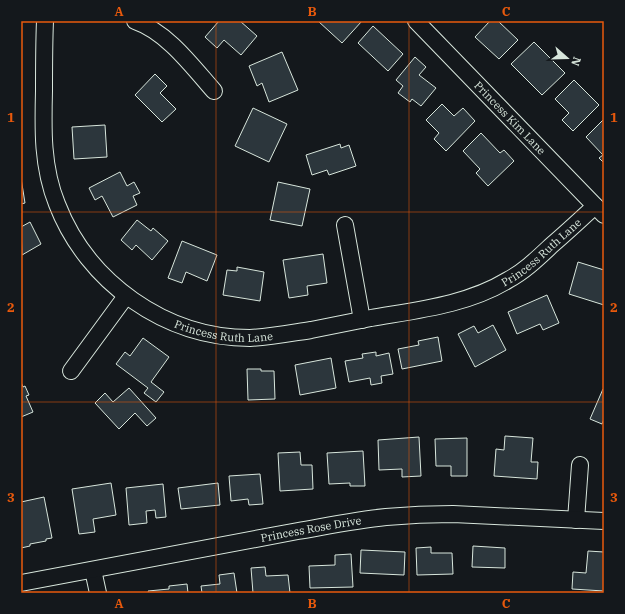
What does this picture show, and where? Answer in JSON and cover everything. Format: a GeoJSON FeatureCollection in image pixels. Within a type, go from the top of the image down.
{"type":"FeatureCollection","features":[{"type":"Feature","properties":{"kind":"street","name":"Princess Ruth Lane"},"geometry":{"type":"LineString","coordinates":[[45,21],[43,137],[46,163],[56,204],[79,246],[97,269],[110,282],[126,296],[152,312],[181,325],[214,334],[237,337],[263,337],[452,303],[476,295],[508,281],[599,210]]}},
{"type":"Feature","properties":{"kind":"street"},"geometry":{"type":"LineString","coordinates":[[135,21],[149,27],[167,41],[214,90]]}},
{"type":"Feature","properties":{"kind":"street","name":"Princess Kim Lane"},"geometry":{"type":"LineString","coordinates":[[416,21],[599,210]]}},
{"type":"Feature","properties":{"kind":"street"},"geometry":{"type":"LineString","coordinates":[[345,225],[362,320]]}},
{"type":"Feature","properties":{"kind":"street"},"geometry":{"type":"LineString","coordinates":[[71,371],[126,296]]}},
{"type":"Feature","properties":{"kind":"street"},"geometry":{"type":"LineString","coordinates":[[576,520],[580,465]]}},
{"type":"Feature","properties":{"kind":"street","name":"Princess Rose Drive"},"geometry":{"type":"LineString","coordinates":[[21,583],[306,530],[386,517],[453,514],[604,521]]}},
{"type":"Feature","properties":{"kind":"street"},"geometry":{"type":"LineString","coordinates":[[93,570],[98,593]]}},
{"type":"Feature","properties":{"kind":"building"},"geometry":{"type":"Polygon","coordinates":[[[219,21],[240,21],[257,36],[241,55],[224,40],[217,48],[205,37],[219,21]]]}},
{"type":"Feature","properties":{"kind":"building"},"geometry":{"type":"Polygon","coordinates":[[[318,21],[362,21],[342,43],[318,21]]]}},
{"type":"Feature","properties":{"kind":"building"},"geometry":{"type":"Polygon","coordinates":[[[490,21],[498,21],[518,40],[499,59],[475,37],[490,21]]]}},
{"type":"Feature","properties":{"kind":"building"},"geometry":{"type":"Polygon","coordinates":[[[373,26],[403,54],[388,71],[358,43],[373,26]]]}},
{"type":"Feature","properties":{"kind":"building"},"geometry":{"type":"Polygon","coordinates":[[[534,42],[565,73],[542,95],[511,64],[534,42]]]}},
{"type":"Feature","properties":{"kind":"building"},"geometry":{"type":"Polygon","coordinates":[[[282,52],[298,90],[269,102],[262,83],[257,86],[249,66],[282,52]]]}},
{"type":"Feature","properties":{"kind":"building"},"geometry":{"type":"Polygon","coordinates":[[[415,57],[426,67],[419,75],[436,88],[421,106],[412,99],[410,102],[398,93],[403,86],[396,80],[415,57]]]}},
{"type":"Feature","properties":{"kind":"building"},"geometry":{"type":"Polygon","coordinates":[[[155,74],[167,86],[160,93],[176,109],[162,122],[135,95],[155,74]]]}},
{"type":"Feature","properties":{"kind":"building"},"geometry":{"type":"Polygon","coordinates":[[[574,80],[599,105],[573,131],[562,120],[569,113],[555,99],[574,80]]]}},
{"type":"Feature","properties":{"kind":"building"},"geometry":{"type":"Polygon","coordinates":[[[442,104],[454,116],[463,108],[475,121],[446,151],[434,139],[439,133],[426,120],[442,104]]]}},
{"type":"Feature","properties":{"kind":"building"},"geometry":{"type":"Polygon","coordinates":[[[253,108],[287,124],[269,162],[235,146],[253,108]]]}},
{"type":"Feature","properties":{"kind":"building"},"geometry":{"type":"Polygon","coordinates":[[[604,119],[604,163],[599,158],[603,155],[586,137],[604,119]]]}},
{"type":"Feature","properties":{"kind":"building"},"geometry":{"type":"Polygon","coordinates":[[[105,125],[107,157],[74,159],[72,127],[105,125]]]}},
{"type":"Feature","properties":{"kind":"building"},"geometry":{"type":"Polygon","coordinates":[[[481,133],[500,153],[504,150],[514,161],[488,186],[476,173],[480,169],[463,151],[481,133]]]}},
{"type":"Feature","properties":{"kind":"building"},"geometry":{"type":"Polygon","coordinates":[[[340,144],[341,148],[349,145],[356,166],[329,175],[327,170],[312,175],[306,155],[340,144]]]}},
{"type":"Feature","properties":{"kind":"building"},"geometry":{"type":"Polygon","coordinates":[[[120,172],[127,186],[134,182],[140,193],[133,196],[137,205],[113,217],[102,196],[95,200],[89,188],[120,172]]]}},
{"type":"Feature","properties":{"kind":"building"},"geometry":{"type":"Polygon","coordinates":[[[21,178],[25,203],[21,204],[21,178]]]}},
{"type":"Feature","properties":{"kind":"building"},"geometry":{"type":"Polygon","coordinates":[[[278,182],[310,189],[302,226],[270,220],[278,182]]]}},
{"type":"Feature","properties":{"kind":"building"},"geometry":{"type":"Polygon","coordinates":[[[137,220],[151,231],[153,228],[168,241],[152,260],[136,245],[132,250],[121,240],[137,220]]]}},
{"type":"Feature","properties":{"kind":"building"},"geometry":{"type":"Polygon","coordinates":[[[30,222],[41,244],[22,255],[21,227],[30,222]]]}},
{"type":"Feature","properties":{"kind":"building"},"geometry":{"type":"Polygon","coordinates":[[[182,241],[217,255],[207,281],[186,272],[182,283],[168,278],[182,241]]]}},
{"type":"Feature","properties":{"kind":"building"},"geometry":{"type":"Polygon","coordinates":[[[323,254],[327,283],[307,286],[308,295],[289,298],[283,260],[323,254]]]}},
{"type":"Feature","properties":{"kind":"building"},"geometry":{"type":"Polygon","coordinates":[[[578,262],[604,270],[604,305],[569,294],[578,262]]]}},
{"type":"Feature","properties":{"kind":"building"},"geometry":{"type":"Polygon","coordinates":[[[237,267],[264,272],[260,301],[223,295],[227,270],[237,271],[237,267]]]}},
{"type":"Feature","properties":{"kind":"building"},"geometry":{"type":"Polygon","coordinates":[[[547,295],[559,323],[543,330],[540,324],[517,334],[508,312],[547,295]]]}},
{"type":"Feature","properties":{"kind":"building"},"geometry":{"type":"Polygon","coordinates":[[[493,325],[506,350],[475,367],[458,334],[474,326],[478,333],[493,325]]]}},
{"type":"Feature","properties":{"kind":"building"},"geometry":{"type":"Polygon","coordinates":[[[438,337],[442,361],[402,369],[398,349],[419,345],[418,341],[438,337]]]}},
{"type":"Feature","properties":{"kind":"building"},"geometry":{"type":"Polygon","coordinates":[[[143,338],[169,357],[151,382],[164,392],[156,402],[144,393],[148,388],[116,364],[125,352],[130,356],[143,338]]]}},
{"type":"Feature","properties":{"kind":"building"},"geometry":{"type":"Polygon","coordinates":[[[376,352],[376,356],[389,353],[393,374],[381,376],[382,383],[371,385],[370,378],[349,382],[345,361],[363,358],[362,354],[376,352]]]}},
{"type":"Feature","properties":{"kind":"building"},"geometry":{"type":"Polygon","coordinates":[[[331,358],[336,388],[300,395],[295,365],[331,358]]]}},
{"type":"Feature","properties":{"kind":"building"},"geometry":{"type":"Polygon","coordinates":[[[247,369],[274,371],[275,399],[248,400],[247,369]]]}},
{"type":"Feature","properties":{"kind":"building"},"geometry":{"type":"Polygon","coordinates":[[[21,382],[23,387],[25,386],[29,395],[26,396],[33,412],[21,417],[21,382]]]}},
{"type":"Feature","properties":{"kind":"building"},"geometry":{"type":"Polygon","coordinates":[[[129,388],[156,418],[147,426],[135,413],[119,429],[95,403],[105,393],[113,402],[129,388]]]}},
{"type":"Feature","properties":{"kind":"building"},"geometry":{"type":"Polygon","coordinates":[[[603,389],[604,419],[602,424],[590,419],[603,389]]]}},
{"type":"Feature","properties":{"kind":"building"},"geometry":{"type":"Polygon","coordinates":[[[505,436],[533,438],[531,462],[538,462],[537,479],[494,476],[496,449],[504,450],[505,436]]]}},
{"type":"Feature","properties":{"kind":"building"},"geometry":{"type":"Polygon","coordinates":[[[419,437],[421,476],[402,477],[402,469],[379,470],[378,440],[419,437]]]}},
{"type":"Feature","properties":{"kind":"building"},"geometry":{"type":"Polygon","coordinates":[[[467,438],[467,476],[451,476],[451,466],[436,466],[435,439],[467,438]]]}},
{"type":"Feature","properties":{"kind":"building"},"geometry":{"type":"Polygon","coordinates":[[[363,451],[365,486],[350,486],[350,483],[329,484],[327,453],[363,451]]]}},
{"type":"Feature","properties":{"kind":"building"},"geometry":{"type":"Polygon","coordinates":[[[300,452],[301,465],[312,465],[313,489],[280,491],[278,453],[300,452]]]}},
{"type":"Feature","properties":{"kind":"building"},"geometry":{"type":"Polygon","coordinates":[[[260,474],[263,504],[249,505],[248,499],[231,501],[229,476],[260,474]]]}},
{"type":"Feature","properties":{"kind":"building"},"geometry":{"type":"Polygon","coordinates":[[[111,483],[116,515],[93,519],[95,532],[79,534],[72,489],[111,483]]]}},
{"type":"Feature","properties":{"kind":"building"},"geometry":{"type":"Polygon","coordinates":[[[218,483],[220,505],[181,509],[178,488],[218,483]]]}},
{"type":"Feature","properties":{"kind":"building"},"geometry":{"type":"Polygon","coordinates":[[[163,484],[166,517],[156,518],[155,510],[146,511],[147,523],[129,525],[126,488],[163,484]]]}},
{"type":"Feature","properties":{"kind":"building"},"geometry":{"type":"Polygon","coordinates":[[[44,497],[52,538],[21,548],[21,502],[44,497]]]}},
{"type":"Feature","properties":{"kind":"building"},"geometry":{"type":"Polygon","coordinates":[[[473,546],[505,548],[505,568],[472,567],[473,546]]]}},
{"type":"Feature","properties":{"kind":"building"},"geometry":{"type":"Polygon","coordinates":[[[431,547],[431,553],[452,553],[453,574],[417,575],[416,548],[431,547]]]}},
{"type":"Feature","properties":{"kind":"building"},"geometry":{"type":"Polygon","coordinates":[[[361,550],[405,552],[404,575],[360,573],[361,550]]]}},
{"type":"Feature","properties":{"kind":"building"},"geometry":{"type":"Polygon","coordinates":[[[588,551],[604,552],[604,591],[572,589],[573,572],[586,573],[588,551]]]}},
{"type":"Feature","properties":{"kind":"building"},"geometry":{"type":"Polygon","coordinates":[[[351,554],[353,587],[310,588],[309,566],[335,565],[335,555],[351,554]]]}},
{"type":"Feature","properties":{"kind":"building"},"geometry":{"type":"Polygon","coordinates":[[[265,567],[266,576],[288,575],[290,593],[253,593],[251,568],[265,567]]]}},
{"type":"Feature","properties":{"kind":"building"},"geometry":{"type":"Polygon","coordinates":[[[234,573],[237,593],[202,593],[201,586],[220,584],[219,575],[234,573]]]}},
{"type":"Feature","properties":{"kind":"building"},"geometry":{"type":"Polygon","coordinates":[[[187,584],[188,593],[149,593],[148,591],[169,589],[169,586],[187,584]]]}}]}
